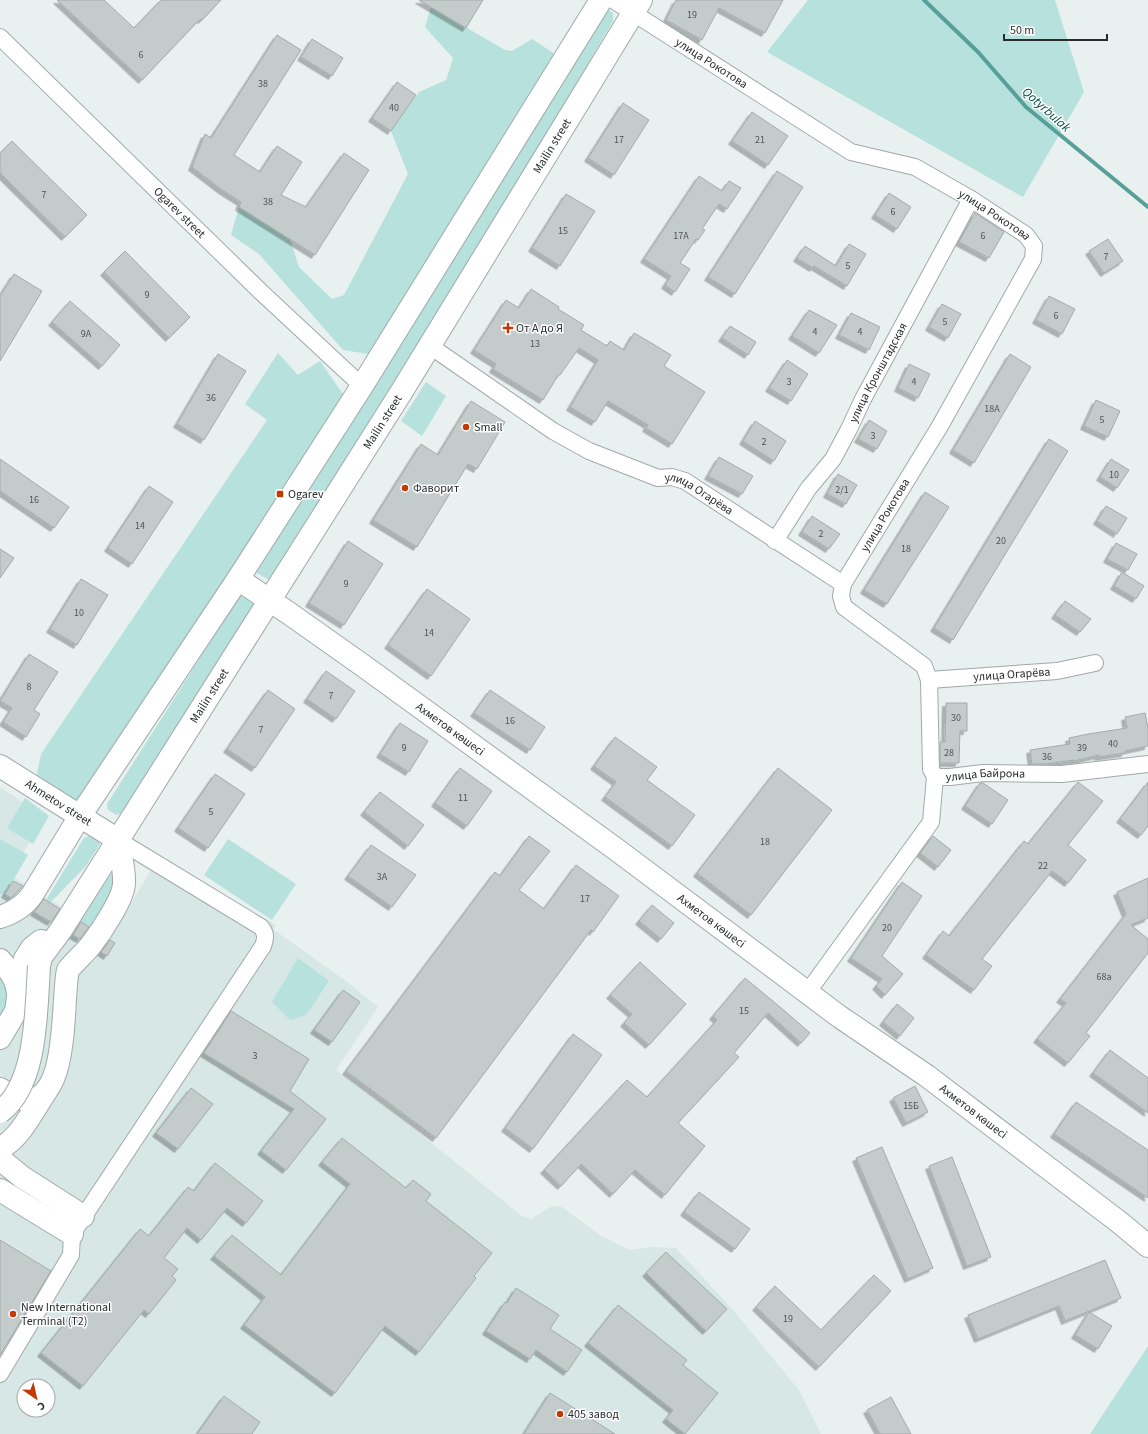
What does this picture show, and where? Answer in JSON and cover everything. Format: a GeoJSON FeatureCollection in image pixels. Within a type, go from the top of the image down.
{"type":"FeatureCollection","features":[{"type":"Feature","properties":{"kind":"street"},"geometry":{"type":"LineString","coordinates":[[0,917],[13,912],[29,899],[80,816],[238,579],[362,386],[601,0]]}},
{"type":"Feature","properties":{"kind":"street","name":"улица Рокотова"},"geometry":{"type":"LineString","coordinates":[[613,0],[638,6],[851,152],[915,167],[971,199],[1026,235],[1034,246],[1033,259],[940,426],[843,584]]}},
{"type":"Feature","properties":{"kind":"street","name":"Mailin street"},"geometry":{"type":"LineString","coordinates":[[0,1112],[14,1099],[19,1090],[32,1048],[41,957],[61,930],[271,601],[430,346],[638,6]]}},
{"type":"Feature","properties":{"kind":"street","name":"Ogarev street"},"geometry":{"type":"LineString","coordinates":[[0,37],[260,291],[362,386]]}},
{"type":"Feature","properties":{"kind":"street","name":"улица Кронштадская"},"geometry":{"type":"LineString","coordinates":[[775,541],[808,489],[833,459],[863,399],[971,199]]}},
{"type":"Feature","properties":{"kind":"street","name":"улица Огарёва"},"geometry":{"type":"LineString","coordinates":[[430,346],[553,431],[588,451],[658,478],[672,477],[685,481],[843,584]]}},
{"type":"Feature","properties":{"kind":"street","name":"Ахметов көшесі"},"geometry":{"type":"LineString","coordinates":[[238,579],[383,680],[617,850],[807,993],[927,1076],[1148,1246]]}},
{"type":"Feature","properties":{"kind":"street"},"geometry":{"type":"LineString","coordinates":[[843,584],[841,596],[844,607],[924,666],[929,680],[931,769],[935,777]]}},
{"type":"Feature","properties":{"kind":"street","name":"улица Огарёва"},"geometry":{"type":"LineString","coordinates":[[929,680],[1057,671],[1095,663]]}},
{"type":"Feature","properties":{"kind":"street","name":"улица Байрона"},"geometry":{"type":"LineString","coordinates":[[807,993],[930,822],[935,777],[950,777],[983,773],[1062,774],[1148,764]]}},
{"type":"Feature","properties":{"kind":"street","name":"Ahmetov street"},"geometry":{"type":"LineString","coordinates":[[0,766],[118,840]]}},
{"type":"Feature","properties":{"kind":"street"},"geometry":{"type":"LineString","coordinates":[[0,1148],[8,1144],[17,1136],[56,1072],[60,1057],[68,970],[74,961],[92,944],[121,896],[124,883],[118,840]]}},
{"type":"Feature","properties":{"kind":"street"},"geometry":{"type":"LineString","coordinates":[[0,1374],[71,1255],[72,1234],[263,946],[266,935],[261,927],[118,840]]}},
{"type":"Feature","properties":{"kind":"street"},"geometry":{"type":"LineString","coordinates":[[0,1038],[16,1011],[23,964],[29,951],[39,942],[53,936],[61,930]]}},
{"type":"Feature","properties":{"kind":"street"},"geometry":{"type":"LineString","coordinates":[[0,960],[13,976],[18,987],[18,997]]}},
{"type":"Feature","properties":{"kind":"street"},"geometry":{"type":"LineString","coordinates":[[0,1089],[17,1098],[29,1100],[38,1097],[47,1089]]}},
{"type":"Feature","properties":{"kind":"street"},"geometry":{"type":"LineString","coordinates":[[0,1159],[22,1177],[83,1216]]}},
{"type":"Feature","properties":{"kind":"street"},"geometry":{"type":"LineString","coordinates":[[0,1190],[72,1234]]}},
{"type":"Feature","properties":{"kind":"shaded area"},"geometry":{"type":"Polygon","coordinates":[[[808,0],[1055,0],[1084,92],[1023,197],[767,52],[808,0]]]}},
{"type":"Feature","properties":{"kind":"shaded area"},"geometry":{"type":"Polygon","coordinates":[[[431,7],[505,50],[512,51],[532,39],[558,56],[368,354],[343,350],[259,254],[231,235],[239,207],[290,239],[299,267],[332,299],[344,295],[408,174],[391,131],[419,92],[446,80],[453,58],[425,27],[431,7]]]}},
{"type":"Feature","properties":{"kind":"shaded area"},"geometry":{"type":"Polygon","coordinates":[[[605,7],[613,13],[613,21],[403,379],[276,579],[269,580],[255,572],[605,7]]]}},
{"type":"Feature","properties":{"kind":"shaded area"},"geometry":{"type":"Polygon","coordinates":[[[278,353],[298,375],[320,361],[345,397],[79,807],[36,779],[41,754],[267,420],[245,404],[278,353]]]}},
{"type":"Feature","properties":{"kind":"shaded area"},"geometry":{"type":"Polygon","coordinates":[[[426,382],[446,396],[422,436],[401,421],[426,382]]]}},
{"type":"Feature","properties":{"kind":"shaded area"},"geometry":{"type":"Polygon","coordinates":[[[247,592],[255,602],[126,811],[117,815],[108,810],[107,804],[239,597],[247,592]]]}},
{"type":"Feature","properties":{"kind":"shaded area"},"geometry":{"type":"Polygon","coordinates":[[[0,787],[45,817],[10,875],[111,937],[158,858],[276,925],[273,929],[346,981],[378,1007],[336,1070],[408,1124],[522,1216],[531,1219],[552,1206],[562,1207],[601,1236],[630,1250],[652,1247],[676,1248],[733,1310],[799,1390],[821,1434],[0,1434],[0,787]]]}},
{"type":"Feature","properties":{"kind":"shaded area"},"geometry":{"type":"Polygon","coordinates":[[[25,798],[49,816],[33,844],[7,828],[25,798]]]}},
{"type":"Feature","properties":{"kind":"shaded area"},"geometry":{"type":"Polygon","coordinates":[[[89,836],[98,841],[100,844],[86,866],[50,903],[46,900],[84,838],[89,836]]]}},
{"type":"Feature","properties":{"kind":"shaded area"},"geometry":{"type":"Polygon","coordinates":[[[0,839],[28,855],[5,894],[0,894],[0,839]]]}},
{"type":"Feature","properties":{"kind":"shaded area"},"geometry":{"type":"Polygon","coordinates":[[[228,839],[296,884],[272,920],[204,875],[228,839]]]}},
{"type":"Feature","properties":{"kind":"shaded area"},"geometry":{"type":"Polygon","coordinates":[[[119,862],[117,894],[95,930],[79,921],[119,862]]]}},
{"type":"Feature","properties":{"kind":"shaded area"},"geometry":{"type":"Polygon","coordinates":[[[298,958],[329,981],[306,1015],[290,1020],[272,1002],[298,958]]]}},
{"type":"Feature","properties":{"kind":"shaded area"},"geometry":{"type":"Polygon","coordinates":[[[0,975],[7,981],[9,1001],[0,1015],[0,975]]]}},
{"type":"Feature","properties":{"kind":"shaded area"},"geometry":{"type":"Polygon","coordinates":[[[1148,1346],[1148,1434],[1090,1434],[1148,1346]]]}},
{"type":"Feature","properties":{"kind":"building"},"geometry":{"type":"Polygon","coordinates":[[[57,0],[104,0],[134,28],[161,0],[221,0],[202,20],[200,19],[142,80],[57,0]]]}},
{"type":"Feature","properties":{"kind":"building"},"geometry":{"type":"Polygon","coordinates":[[[419,0],[483,0],[466,28],[419,0]]]}},
{"type":"Feature","properties":{"kind":"building"},"geometry":{"type":"Polygon","coordinates":[[[676,0],[783,0],[765,33],[719,8],[702,40],[666,20],[676,0]]]}},
{"type":"Feature","properties":{"kind":"building"},"geometry":{"type":"Polygon","coordinates":[[[277,35],[301,50],[234,155],[260,172],[277,146],[302,162],[281,195],[306,207],[344,153],[369,170],[315,255],[239,207],[241,202],[222,190],[192,167],[205,134],[211,138],[277,35]]]}},
{"type":"Feature","properties":{"kind":"building"},"geometry":{"type":"Polygon","coordinates":[[[312,39],[343,58],[332,76],[301,57],[312,39]]]}},
{"type":"Feature","properties":{"kind":"building"},"geometry":{"type":"Polygon","coordinates":[[[397,82],[416,95],[391,131],[372,118],[397,82]]]}},
{"type":"Feature","properties":{"kind":"building"},"geometry":{"type":"Polygon","coordinates":[[[623,103],[649,120],[614,175],[588,158],[623,103]]]}},
{"type":"Feature","properties":{"kind":"building"},"geometry":{"type":"Polygon","coordinates":[[[752,112],[788,136],[768,165],[732,141],[752,112]]]}},
{"type":"Feature","properties":{"kind":"building"},"geometry":{"type":"Polygon","coordinates":[[[12,141],[87,215],[65,237],[0,173],[0,153],[12,141]]]}},
{"type":"Feature","properties":{"kind":"building"},"geometry":{"type":"Polygon","coordinates":[[[777,171],[803,187],[735,294],[708,277],[777,171]]]}},
{"type":"Feature","properties":{"kind":"building"},"geometry":{"type":"Polygon","coordinates":[[[699,176],[722,191],[729,181],[741,188],[727,209],[719,204],[702,229],[705,230],[698,240],[696,239],[680,263],[690,269],[675,292],[665,285],[671,276],[644,259],[699,176]]]}},
{"type":"Feature","properties":{"kind":"building"},"geometry":{"type":"Polygon","coordinates":[[[889,193],[911,207],[897,229],[875,215],[889,193]]]}},
{"type":"Feature","properties":{"kind":"building"},"geometry":{"type":"Polygon","coordinates":[[[566,194],[595,211],[560,266],[532,248],[566,194]]]}},
{"type":"Feature","properties":{"kind":"building"},"geometry":{"type":"Polygon","coordinates":[[[975,213],[1004,232],[989,258],[959,242],[975,213]]]}},
{"type":"Feature","properties":{"kind":"building"},"geometry":{"type":"Polygon","coordinates":[[[1108,239],[1123,261],[1104,273],[1089,251],[1108,239]]]}},
{"type":"Feature","properties":{"kind":"building"},"geometry":{"type":"Polygon","coordinates":[[[849,244],[866,254],[847,286],[814,266],[813,268],[797,258],[805,246],[836,266],[849,244]]]}},
{"type":"Feature","properties":{"kind":"building"},"geometry":{"type":"Polygon","coordinates":[[[125,251],[190,317],[169,338],[104,272],[125,251]]]}},
{"type":"Feature","properties":{"kind":"building"},"geometry":{"type":"Polygon","coordinates":[[[14,274],[42,291],[0,361],[0,296],[14,274]]]}},
{"type":"Feature","properties":{"kind":"building"},"geometry":{"type":"Polygon","coordinates":[[[531,289],[559,307],[558,309],[584,325],[581,330],[607,346],[610,341],[624,350],[634,333],[648,341],[671,355],[664,366],[705,392],[672,444],[646,428],[648,425],[608,401],[595,422],[570,407],[598,360],[579,348],[560,375],[559,374],[543,400],[493,369],[496,364],[474,350],[506,300],[519,308],[531,289]]]}},
{"type":"Feature","properties":{"kind":"building"},"geometry":{"type":"Polygon","coordinates":[[[1049,296],[1075,309],[1062,334],[1036,320],[1049,296]]]}},
{"type":"Feature","properties":{"kind":"building"},"geometry":{"type":"Polygon","coordinates":[[[70,301],[120,345],[102,366],[52,322],[70,301]]]}},
{"type":"Feature","properties":{"kind":"building"},"geometry":{"type":"Polygon","coordinates":[[[942,304],[961,314],[948,338],[929,327],[942,304]]]}},
{"type":"Feature","properties":{"kind":"building"},"geometry":{"type":"Polygon","coordinates":[[[809,310],[837,325],[819,353],[792,336],[809,310]]]}},
{"type":"Feature","properties":{"kind":"building"},"geometry":{"type":"Polygon","coordinates":[[[851,313],[880,327],[869,350],[839,335],[851,313]]]}},
{"type":"Feature","properties":{"kind":"building"},"geometry":{"type":"Polygon","coordinates":[[[730,326],[756,342],[748,355],[722,338],[730,326]]]}},
{"type":"Feature","properties":{"kind":"building"},"geometry":{"type":"Polygon","coordinates":[[[218,354],[246,371],[204,440],[177,424],[218,354]]]}},
{"type":"Feature","properties":{"kind":"building"},"geometry":{"type":"Polygon","coordinates":[[[1010,354],[1031,367],[974,463],[953,450],[1010,354]]]}},
{"type":"Feature","properties":{"kind":"building"},"geometry":{"type":"Polygon","coordinates":[[[787,360],[808,374],[791,401],[769,388],[787,360]]]}},
{"type":"Feature","properties":{"kind":"building"},"geometry":{"type":"Polygon","coordinates":[[[909,364],[930,374],[918,398],[898,388],[909,364]]]}},
{"type":"Feature","properties":{"kind":"building"},"geometry":{"type":"Polygon","coordinates":[[[1096,400],[1120,411],[1108,437],[1084,426],[1096,400]]]}},
{"type":"Feature","properties":{"kind":"building"},"geometry":{"type":"Polygon","coordinates":[[[471,401],[505,422],[477,469],[468,464],[417,547],[373,520],[421,444],[438,455],[471,401]]]}},
{"type":"Feature","properties":{"kind":"building"},"geometry":{"type":"Polygon","coordinates":[[[869,420],[887,431],[877,449],[858,439],[869,420]]]}},
{"type":"Feature","properties":{"kind":"building"},"geometry":{"type":"Polygon","coordinates":[[[755,421],[786,441],[774,461],[743,441],[755,421]]]}},
{"type":"Feature","properties":{"kind":"building"},"geometry":{"type":"Polygon","coordinates":[[[1049,439],[1068,451],[953,640],[934,628],[1049,439]]]}},
{"type":"Feature","properties":{"kind":"building"},"geometry":{"type":"Polygon","coordinates":[[[719,457],[753,476],[742,494],[708,476],[719,457]]]}},
{"type":"Feature","properties":{"kind":"building"},"geometry":{"type":"Polygon","coordinates":[[[0,459],[69,507],[54,528],[0,491],[0,459]]]}},
{"type":"Feature","properties":{"kind":"building"},"geometry":{"type":"Polygon","coordinates":[[[1111,459],[1129,470],[1117,488],[1100,477],[1111,459]]]}},
{"type":"Feature","properties":{"kind":"building"},"geometry":{"type":"Polygon","coordinates":[[[838,474],[857,485],[846,504],[827,494],[838,474]]]}},
{"type":"Feature","properties":{"kind":"building"},"geometry":{"type":"Polygon","coordinates":[[[149,486],[173,502],[132,564],[108,548],[149,486]]]}},
{"type":"Feature","properties":{"kind":"building"},"geometry":{"type":"Polygon","coordinates":[[[925,492],[949,507],[887,604],[864,590],[925,492]]]}},
{"type":"Feature","properties":{"kind":"building"},"geometry":{"type":"Polygon","coordinates":[[[1106,506],[1127,518],[1117,534],[1097,521],[1106,506]]]}},
{"type":"Feature","properties":{"kind":"building"},"geometry":{"type":"Polygon","coordinates":[[[812,516],[840,534],[829,549],[802,532],[812,516]]]}},
{"type":"Feature","properties":{"kind":"building"},"geometry":{"type":"Polygon","coordinates":[[[348,541],[383,564],[344,625],[309,603],[348,541]]]}},
{"type":"Feature","properties":{"kind":"building"},"geometry":{"type":"Polygon","coordinates":[[[1116,543],[1137,554],[1128,570],[1107,559],[1116,543]]]}},
{"type":"Feature","properties":{"kind":"building"},"geometry":{"type":"Polygon","coordinates":[[[0,549],[14,558],[0,578],[0,549]]]}},
{"type":"Feature","properties":{"kind":"building"},"geometry":{"type":"Polygon","coordinates":[[[1122,572],[1144,586],[1136,599],[1114,586],[1122,572]]]}},
{"type":"Feature","properties":{"kind":"building"},"geometry":{"type":"Polygon","coordinates":[[[81,579],[108,595],[77,645],[50,629],[81,579]]]}},
{"type":"Feature","properties":{"kind":"building"},"geometry":{"type":"Polygon","coordinates":[[[427,589],[470,619],[431,676],[388,645],[427,589]]]}},
{"type":"Feature","properties":{"kind":"building"},"geometry":{"type":"Polygon","coordinates":[[[1065,601],[1091,619],[1080,632],[1055,615],[1065,601]]]}},
{"type":"Feature","properties":{"kind":"building"},"geometry":{"type":"Polygon","coordinates":[[[29,654],[58,672],[34,710],[40,714],[26,737],[3,722],[12,708],[0,701],[29,654]]]}},
{"type":"Feature","properties":{"kind":"building"},"geometry":{"type":"Polygon","coordinates":[[[326,671],[355,691],[336,719],[307,699],[326,671]]]}},
{"type":"Feature","properties":{"kind":"building"},"geometry":{"type":"Polygon","coordinates":[[[268,690],[295,709],[255,768],[227,749],[268,690]]]}},
{"type":"Feature","properties":{"kind":"building"},"geometry":{"type":"Polygon","coordinates":[[[490,690],[545,727],[530,750],[474,713],[490,690]]]}},
{"type":"Feature","properties":{"kind":"building"},"geometry":{"type":"Polygon","coordinates":[[[946,703],[967,703],[967,731],[960,731],[959,763],[940,763],[940,742],[945,742],[946,703]]]}},
{"type":"Feature","properties":{"kind":"building"},"geometry":{"type":"Polygon","coordinates":[[[1145,713],[1148,728],[1148,746],[1125,751],[1125,753],[1098,757],[1099,755],[1074,761],[1032,764],[1030,750],[1070,744],[1069,738],[1127,728],[1125,717],[1145,713]]]}},
{"type":"Feature","properties":{"kind":"building"},"geometry":{"type":"Polygon","coordinates":[[[400,723],[428,741],[409,772],[380,754],[400,723]]]}},
{"type":"Feature","properties":{"kind":"building"},"geometry":{"type":"Polygon","coordinates":[[[615,737],[657,767],[647,780],[695,815],[672,846],[605,797],[616,782],[594,766],[615,737]]]}},
{"type":"Feature","properties":{"kind":"building"},"geometry":{"type":"Polygon","coordinates":[[[460,768],[492,791],[467,826],[435,803],[460,768]]]}},
{"type":"Feature","properties":{"kind":"building"},"geometry":{"type":"Polygon","coordinates":[[[778,768],[832,810],[751,915],[697,873],[778,768]]]}},
{"type":"Feature","properties":{"kind":"building"},"geometry":{"type":"Polygon","coordinates":[[[215,774],[245,794],[208,848],[178,828],[215,774]]]}},
{"type":"Feature","properties":{"kind":"building"},"geometry":{"type":"Polygon","coordinates":[[[1078,782],[1103,801],[1068,845],[1086,860],[1068,883],[1052,871],[982,959],[992,966],[974,990],[926,955],[943,931],[949,936],[1024,841],[1028,844],[1078,782]]]}},
{"type":"Feature","properties":{"kind":"building"},"geometry":{"type":"Polygon","coordinates":[[[1148,782],[1148,826],[1141,835],[1120,819],[1148,782]]]}},
{"type":"Feature","properties":{"kind":"building"},"geometry":{"type":"Polygon","coordinates":[[[980,783],[983,783],[1008,800],[992,824],[965,806],[980,783]]]}},
{"type":"Feature","properties":{"kind":"building"},"geometry":{"type":"Polygon","coordinates":[[[380,792],[424,825],[408,846],[364,812],[380,792]]]}},
{"type":"Feature","properties":{"kind":"building"},"geometry":{"type":"Polygon","coordinates":[[[529,836],[550,851],[519,890],[544,909],[576,865],[619,896],[593,932],[591,930],[436,1138],[346,1071],[495,872],[500,876],[529,836]]]}},
{"type":"Feature","properties":{"kind":"building"},"geometry":{"type":"Polygon","coordinates":[[[933,836],[951,850],[938,867],[920,853],[933,836]]]}},
{"type":"Feature","properties":{"kind":"building"},"geometry":{"type":"Polygon","coordinates":[[[371,845],[416,875],[392,907],[348,876],[371,845]]]}},
{"type":"Feature","properties":{"kind":"building"},"geometry":{"type":"Polygon","coordinates":[[[1148,878],[1148,918],[1131,925],[1148,939],[1148,953],[1086,1033],[1090,1036],[1068,1063],[1037,1039],[1066,1003],[1060,999],[1126,914],[1117,892],[1148,878]]]}},
{"type":"Feature","properties":{"kind":"building"},"geometry":{"type":"Polygon","coordinates":[[[13,881],[23,886],[11,898],[5,894],[13,881]]]}},
{"type":"Feature","properties":{"kind":"building"},"geometry":{"type":"Polygon","coordinates":[[[902,882],[922,896],[882,956],[903,974],[885,995],[876,986],[882,979],[851,958],[902,882]]]}},
{"type":"Feature","properties":{"kind":"building"},"geometry":{"type":"Polygon","coordinates":[[[44,899],[60,909],[51,922],[34,912],[44,899]]]}},
{"type":"Feature","properties":{"kind":"building"},"geometry":{"type":"Polygon","coordinates":[[[652,905],[674,923],[661,939],[639,921],[652,905]]]}},
{"type":"Feature","properties":{"kind":"building"},"geometry":{"type":"Polygon","coordinates":[[[81,922],[89,927],[80,939],[73,935],[81,922]]]}},
{"type":"Feature","properties":{"kind":"building"},"geometry":{"type":"Polygon","coordinates":[[[110,940],[115,943],[107,956],[101,952],[110,940]]]}},
{"type":"Feature","properties":{"kind":"building"},"geometry":{"type":"Polygon","coordinates":[[[640,962],[686,1004],[649,1045],[624,1023],[632,1014],[610,995],[640,962]]]}},
{"type":"Feature","properties":{"kind":"building"},"geometry":{"type":"Polygon","coordinates":[[[745,978],[810,1033],[801,1043],[768,1013],[734,1053],[739,1057],[678,1123],[705,1146],[665,1195],[635,1170],[613,1194],[581,1164],[561,1186],[544,1170],[627,1080],[647,1097],[717,1020],[713,1016],[745,978]]]}},
{"type":"Feature","properties":{"kind":"building"},"geometry":{"type":"Polygon","coordinates":[[[343,990],[360,1002],[332,1042],[314,1030],[343,990]]]}},
{"type":"Feature","properties":{"kind":"building"},"geometry":{"type":"Polygon","coordinates":[[[897,1004],[914,1018],[900,1036],[883,1022],[897,1004]]]}},
{"type":"Feature","properties":{"kind":"building"},"geometry":{"type":"Polygon","coordinates":[[[231,1011],[309,1059],[290,1091],[326,1119],[286,1170],[261,1151],[294,1109],[204,1053],[231,1011]]]}},
{"type":"Feature","properties":{"kind":"building"},"geometry":{"type":"Polygon","coordinates":[[[573,1034],[602,1055],[533,1149],[505,1128],[573,1034]]]}},
{"type":"Feature","properties":{"kind":"building"},"geometry":{"type":"Polygon","coordinates":[[[1110,1050],[1148,1078],[1148,1113],[1093,1073],[1110,1050]]]}},
{"type":"Feature","properties":{"kind":"building"},"geometry":{"type":"Polygon","coordinates":[[[915,1086],[928,1112],[906,1123],[893,1098],[915,1086]]]}},
{"type":"Feature","properties":{"kind":"building"},"geometry":{"type":"Polygon","coordinates":[[[191,1088],[213,1104],[178,1149],[156,1133],[191,1088]]]}},
{"type":"Feature","properties":{"kind":"building"},"geometry":{"type":"Polygon","coordinates":[[[1076,1102],[1148,1150],[1148,1198],[1054,1134],[1076,1102]]]}},
{"type":"Feature","properties":{"kind":"building"},"geometry":{"type":"Polygon","coordinates":[[[342,1138],[406,1188],[413,1180],[431,1194],[426,1201],[492,1253],[474,1276],[476,1278],[419,1352],[385,1326],[335,1393],[244,1325],[265,1297],[214,1256],[232,1235],[281,1275],[350,1184],[322,1162],[342,1138]]]}},
{"type":"Feature","properties":{"kind":"building"},"geometry":{"type":"Polygon","coordinates":[[[882,1147],[933,1268],[908,1279],[856,1158],[882,1147]]]}},
{"type":"Feature","properties":{"kind":"building"},"geometry":{"type":"Polygon","coordinates":[[[952,1157],[991,1257],[967,1266],[929,1166],[952,1157]]]}},
{"type":"Feature","properties":{"kind":"building"},"geometry":{"type":"Polygon","coordinates":[[[215,1163],[263,1201],[246,1223],[227,1208],[201,1240],[187,1228],[164,1258],[178,1269],[172,1276],[176,1280],[149,1314],[144,1310],[83,1386],[41,1353],[140,1229],[149,1236],[188,1187],[194,1191],[215,1163]]]}},
{"type":"Feature","properties":{"kind":"building"},"geometry":{"type":"Polygon","coordinates":[[[699,1192],[750,1229],[735,1249],[684,1212],[699,1192]]]}},
{"type":"Feature","properties":{"kind":"building","name":"New International Terminal (Т2)"},"geometry":{"type":"Polygon","coordinates":[[[0,1240],[51,1271],[0,1355],[0,1240]]]}},
{"type":"Feature","properties":{"kind":"building"},"geometry":{"type":"Polygon","coordinates":[[[666,1252],[727,1309],[706,1331],[646,1273],[666,1252]]]}},
{"type":"Feature","properties":{"kind":"building"},"geometry":{"type":"Polygon","coordinates":[[[1105,1260],[1121,1298],[1065,1321],[1059,1306],[978,1339],[968,1315],[1105,1260]]]}},
{"type":"Feature","properties":{"kind":"building"},"geometry":{"type":"Polygon","coordinates":[[[874,1275],[891,1291],[819,1367],[756,1307],[775,1286],[821,1330],[874,1275]]]}},
{"type":"Feature","properties":{"kind":"building"},"geometry":{"type":"Polygon","coordinates":[[[516,1288],[559,1315],[550,1329],[582,1350],[567,1372],[536,1350],[530,1359],[486,1331],[505,1302],[507,1303],[516,1288]]]}},
{"type":"Feature","properties":{"kind":"building"},"geometry":{"type":"Polygon","coordinates":[[[618,1305],[687,1360],[683,1365],[718,1393],[685,1434],[666,1419],[673,1410],[588,1343],[618,1305]]]}},
{"type":"Feature","properties":{"kind":"building"},"geometry":{"type":"Polygon","coordinates":[[[1089,1312],[1112,1326],[1098,1349],[1075,1335],[1089,1312]]]}},
{"type":"Feature","properties":{"kind":"building","name":"405 завод"},"geometry":{"type":"Polygon","coordinates":[[[550,1393],[615,1434],[524,1434],[550,1393]]]}},
{"type":"Feature","properties":{"kind":"building"},"geometry":{"type":"Polygon","coordinates":[[[224,1396],[260,1422],[252,1434],[197,1434],[224,1396]]]}},
{"type":"Feature","properties":{"kind":"building"},"geometry":{"type":"Polygon","coordinates":[[[891,1397],[911,1434],[880,1434],[867,1410],[891,1397]]]}},
{"type":"Feature","properties":{"kind":"waterway","name":"Qotyrbulak"},"geometry":{"type":"LineString","coordinates":[[924,0],[978,52],[1026,107],[1148,207]]}},
{"type":"Feature","properties":{"kind":"place","name":"От А до Я"},"geometry":{"type":"Point","coordinates":[508,328]}},
{"type":"Feature","properties":{"kind":"place","name":"Small"},"geometry":{"type":"Point","coordinates":[466,427]}},
{"type":"Feature","properties":{"kind":"place","name":"Фаворит"},"geometry":{"type":"Point","coordinates":[405,488]}},
{"type":"Feature","properties":{"kind":"place","name":"Ogarev"},"geometry":{"type":"Point","coordinates":[280,494]}},
{"type":"Feature","properties":{"kind":"place","name":"New International Terminal (Т2)"},"geometry":{"type":"Point","coordinates":[13,1314]}},
{"type":"Feature","properties":{"kind":"place","name":"405 завод"},"geometry":{"type":"Point","coordinates":[560,1414]}}]}
